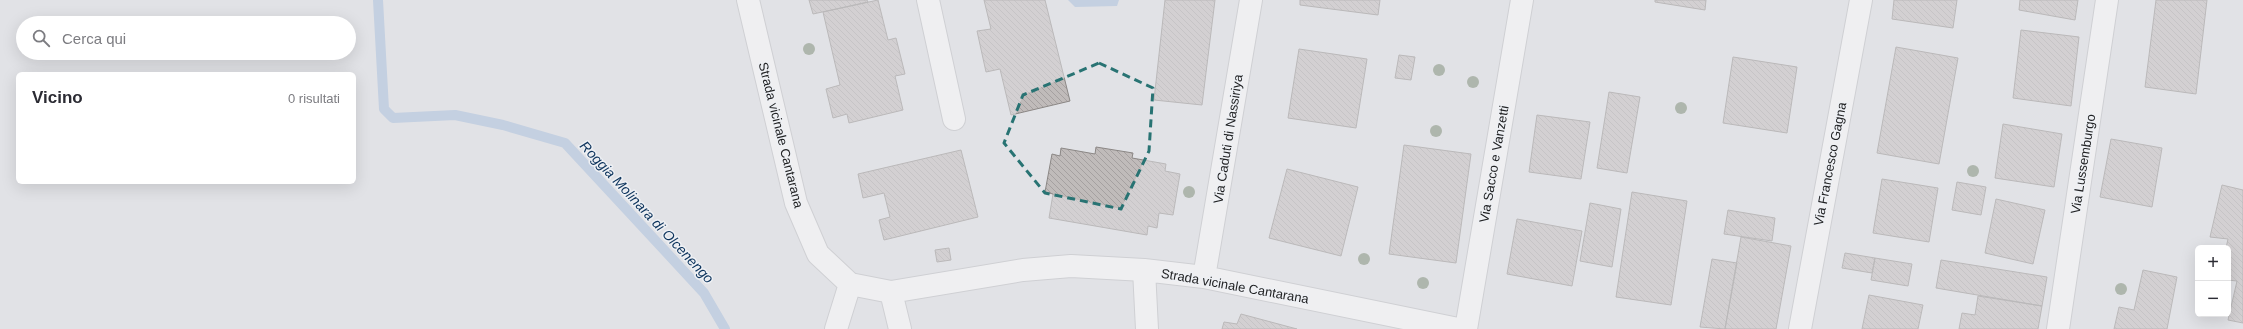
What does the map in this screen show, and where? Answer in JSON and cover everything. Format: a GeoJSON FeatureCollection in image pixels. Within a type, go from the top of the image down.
{"type":"FeatureCollection","features":[{"type":"Feature","properties":{"kind":"street","name":"Strada vicinale Cantarana"},"geometry":{"type":"LineString","coordinates":[[748,0],[796,203],[818,254],[850,284],[891,292],[1023,270],[1071,266],[1144,270],[1204,277],[1458,329]]}},
{"type":"Feature","properties":{"kind":"street"},"geometry":{"type":"LineString","coordinates":[[928,0],[954,119]]}},
{"type":"Feature","properties":{"kind":"street","name":"Via Caduti di Nassiriya"},"geometry":{"type":"LineString","coordinates":[[1204,277],[1251,0]]}},
{"type":"Feature","properties":{"kind":"street","name":"Via Sacco e Vanzetti"},"geometry":{"type":"LineString","coordinates":[[1466,329],[1522,0]]}},
{"type":"Feature","properties":{"kind":"street","name":"Via Francesco Gagna"},"geometry":{"type":"LineString","coordinates":[[1800,329],[1861,0]]}},
{"type":"Feature","properties":{"kind":"street","name":"Via Lussemburgo"},"geometry":{"type":"LineString","coordinates":[[2058,329],[2108,0]]}},
{"type":"Feature","properties":{"kind":"street"},"geometry":{"type":"LineString","coordinates":[[1144,270],[1147,329]]}},
{"type":"Feature","properties":{"kind":"street"},"geometry":{"type":"LineString","coordinates":[[836,329],[850,284]]}},
{"type":"Feature","properties":{"kind":"street"},"geometry":{"type":"LineString","coordinates":[[891,292],[900,329]]}},
{"type":"Feature","properties":{"kind":"highlighted area"},"geometry":{"type":"Polygon","coordinates":[[[1099,63],[1153,88],[1149,151],[1121,209],[1045,193],[1004,143],[1023,95],[1099,63]]]}},
{"type":"Feature","properties":{"kind":"water"},"geometry":{"type":"Polygon","coordinates":[[[1068,0],[1119,0],[1117,6],[1075,7],[1068,0]]]}},
{"type":"Feature","properties":{"kind":"building"},"geometry":{"type":"Polygon","coordinates":[[[809,0],[867,0],[868,2],[813,14],[809,0]]]}},
{"type":"Feature","properties":{"kind":"building"},"geometry":{"type":"Polygon","coordinates":[[[878,0],[888,40],[896,38],[905,74],[895,76],[903,110],[849,123],[847,114],[833,118],[826,89],[840,85],[823,12],[878,0]]]}},
{"type":"Feature","properties":{"kind":"building"},"geometry":{"type":"Polygon","coordinates":[[[984,0],[1045,0],[1070,101],[1011,115],[1000,69],[986,72],[977,31],[991,29],[984,0]]]}},
{"type":"Feature","properties":{"kind":"building"},"geometry":{"type":"Polygon","coordinates":[[[1165,0],[1215,0],[1202,105],[1154,100],[1165,0]]]}},
{"type":"Feature","properties":{"kind":"building"},"geometry":{"type":"Polygon","coordinates":[[[1300,0],[1380,0],[1378,15],[1300,5],[1300,0]]]}},
{"type":"Feature","properties":{"kind":"building"},"geometry":{"type":"Polygon","coordinates":[[[1655,0],[1706,0],[1705,10],[1655,2],[1655,0]]]}},
{"type":"Feature","properties":{"kind":"building"},"geometry":{"type":"Polygon","coordinates":[[[1894,0],[1957,0],[1953,28],[1892,19],[1894,0]]]}},
{"type":"Feature","properties":{"kind":"building"},"geometry":{"type":"Polygon","coordinates":[[[2020,0],[2078,0],[2075,20],[2019,10],[2020,0]]]}},
{"type":"Feature","properties":{"kind":"building"},"geometry":{"type":"Polygon","coordinates":[[[2156,0],[2207,0],[2196,94],[2145,87],[2156,0]]]}},
{"type":"Feature","properties":{"kind":"building"},"geometry":{"type":"Polygon","coordinates":[[[2021,30],[2079,37],[2071,106],[2013,98],[2021,30]]]}},
{"type":"Feature","properties":{"kind":"building"},"geometry":{"type":"Polygon","coordinates":[[[1896,47],[1958,58],[1939,164],[1877,153],[1896,47]]]}},
{"type":"Feature","properties":{"kind":"building"},"geometry":{"type":"Polygon","coordinates":[[[1299,49],[1367,59],[1356,128],[1288,118],[1299,49]]]}},
{"type":"Feature","properties":{"kind":"building"},"geometry":{"type":"Polygon","coordinates":[[[1399,55],[1415,57],[1411,80],[1395,78],[1399,55]]]}},
{"type":"Feature","properties":{"kind":"building"},"geometry":{"type":"Polygon","coordinates":[[[1733,57],[1797,67],[1787,133],[1723,123],[1733,57]]]}},
{"type":"Feature","properties":{"kind":"building"},"geometry":{"type":"Polygon","coordinates":[[[1609,92],[1640,97],[1627,173],[1597,168],[1609,92]]]}},
{"type":"Feature","properties":{"kind":"building"},"geometry":{"type":"Polygon","coordinates":[[[1537,115],[1590,122],[1581,179],[1529,172],[1537,115]]]}},
{"type":"Feature","properties":{"kind":"building"},"geometry":{"type":"Polygon","coordinates":[[[2003,124],[2062,134],[2054,187],[1995,178],[2003,124]]]}},
{"type":"Feature","properties":{"kind":"building"},"geometry":{"type":"Polygon","coordinates":[[[2111,139],[2162,148],[2152,207],[2100,197],[2111,139]]]}},
{"type":"Feature","properties":{"kind":"building"},"geometry":{"type":"Polygon","coordinates":[[[1404,145],[1471,154],[1456,263],[1389,254],[1404,145]]]}},
{"type":"Feature","properties":{"kind":"building"},"geometry":{"type":"Polygon","coordinates":[[[1096,147],[1133,153],[1132,158],[1166,164],[1165,171],[1180,174],[1173,215],[1159,213],[1157,228],[1148,226],[1147,235],[1049,218],[1053,194],[1045,192],[1052,154],[1060,156],[1061,148],[1095,154],[1096,147]]]}},
{"type":"Feature","properties":{"kind":"building"},"geometry":{"type":"Polygon","coordinates":[[[961,150],[978,217],[884,240],[879,220],[890,217],[884,193],[863,198],[858,174],[961,150]]]}},
{"type":"Feature","properties":{"kind":"building"},"geometry":{"type":"Polygon","coordinates":[[[1287,169],[1358,187],[1341,256],[1269,238],[1287,169]]]}},
{"type":"Feature","properties":{"kind":"building"},"geometry":{"type":"Polygon","coordinates":[[[1882,179],[1938,188],[1929,242],[1873,233],[1882,179]]]}},
{"type":"Feature","properties":{"kind":"building"},"geometry":{"type":"Polygon","coordinates":[[[1957,182],[1986,187],[1981,215],[1952,210],[1957,182]]]}},
{"type":"Feature","properties":{"kind":"building"},"geometry":{"type":"Polygon","coordinates":[[[2222,185],[2243,190],[2243,323],[2228,320],[2229,317],[2231,317],[2231,307],[2237,281],[2231,280],[2231,245],[2227,245],[2228,239],[2210,237],[2222,185]]]}},
{"type":"Feature","properties":{"kind":"building"},"geometry":{"type":"Polygon","coordinates":[[[1632,192],[1687,201],[1671,305],[1616,297],[1632,192]]]}},
{"type":"Feature","properties":{"kind":"building"},"geometry":{"type":"Polygon","coordinates":[[[1996,199],[2045,210],[2033,264],[1985,253],[1996,199]]]}},
{"type":"Feature","properties":{"kind":"building"},"geometry":{"type":"Polygon","coordinates":[[[1590,203],[1621,209],[1612,267],[1580,261],[1590,203]]]}},
{"type":"Feature","properties":{"kind":"building"},"geometry":{"type":"Polygon","coordinates":[[[1728,210],[1775,218],[1772,241],[1724,234],[1728,210]]]}},
{"type":"Feature","properties":{"kind":"building"},"geometry":{"type":"Polygon","coordinates":[[[1517,219],[1582,231],[1572,286],[1507,274],[1517,219]]]}},
{"type":"Feature","properties":{"kind":"building"},"geometry":{"type":"Polygon","coordinates":[[[1741,237],[1791,246],[1776,329],[1725,329],[1741,237]]]}},
{"type":"Feature","properties":{"kind":"building"},"geometry":{"type":"Polygon","coordinates":[[[949,248],[951,260],[937,262],[935,250],[949,248]]]}},
{"type":"Feature","properties":{"kind":"building"},"geometry":{"type":"Polygon","coordinates":[[[1845,253],[1875,258],[1872,273],[1842,268],[1845,253]]]}},
{"type":"Feature","properties":{"kind":"building"},"geometry":{"type":"Polygon","coordinates":[[[1875,258],[1912,264],[1908,286],[1871,280],[1875,258]]]}},
{"type":"Feature","properties":{"kind":"building"},"geometry":{"type":"Polygon","coordinates":[[[1712,259],[1737,263],[1725,329],[1700,327],[1712,259]]]}},
{"type":"Feature","properties":{"kind":"building"},"geometry":{"type":"Polygon","coordinates":[[[1941,260],[2047,277],[2042,306],[1936,288],[1941,260]]]}},
{"type":"Feature","properties":{"kind":"building"},"geometry":{"type":"Polygon","coordinates":[[[2143,270],[2177,277],[2167,329],[2114,329],[2119,307],[2134,310],[2143,270]]]}},
{"type":"Feature","properties":{"kind":"building"},"geometry":{"type":"Polygon","coordinates":[[[1869,295],[1923,305],[1918,329],[1862,329],[1869,295]]]}},
{"type":"Feature","properties":{"kind":"building"},"geometry":{"type":"Polygon","coordinates":[[[1978,296],[2042,306],[2038,329],[1959,329],[1962,313],[1975,315],[1978,296]]]}},
{"type":"Feature","properties":{"kind":"building"},"geometry":{"type":"Polygon","coordinates":[[[1241,314],[1297,329],[1222,329],[1224,322],[1237,324],[1241,314]]]}},
{"type":"Feature","properties":{"kind":"waterway","name":"Roggia Molinara di Olcenengo"},"geometry":{"type":"LineString","coordinates":[[378,0],[384,109],[393,118],[455,115],[503,125],[565,143],[704,293],[725,329]]}}]}
